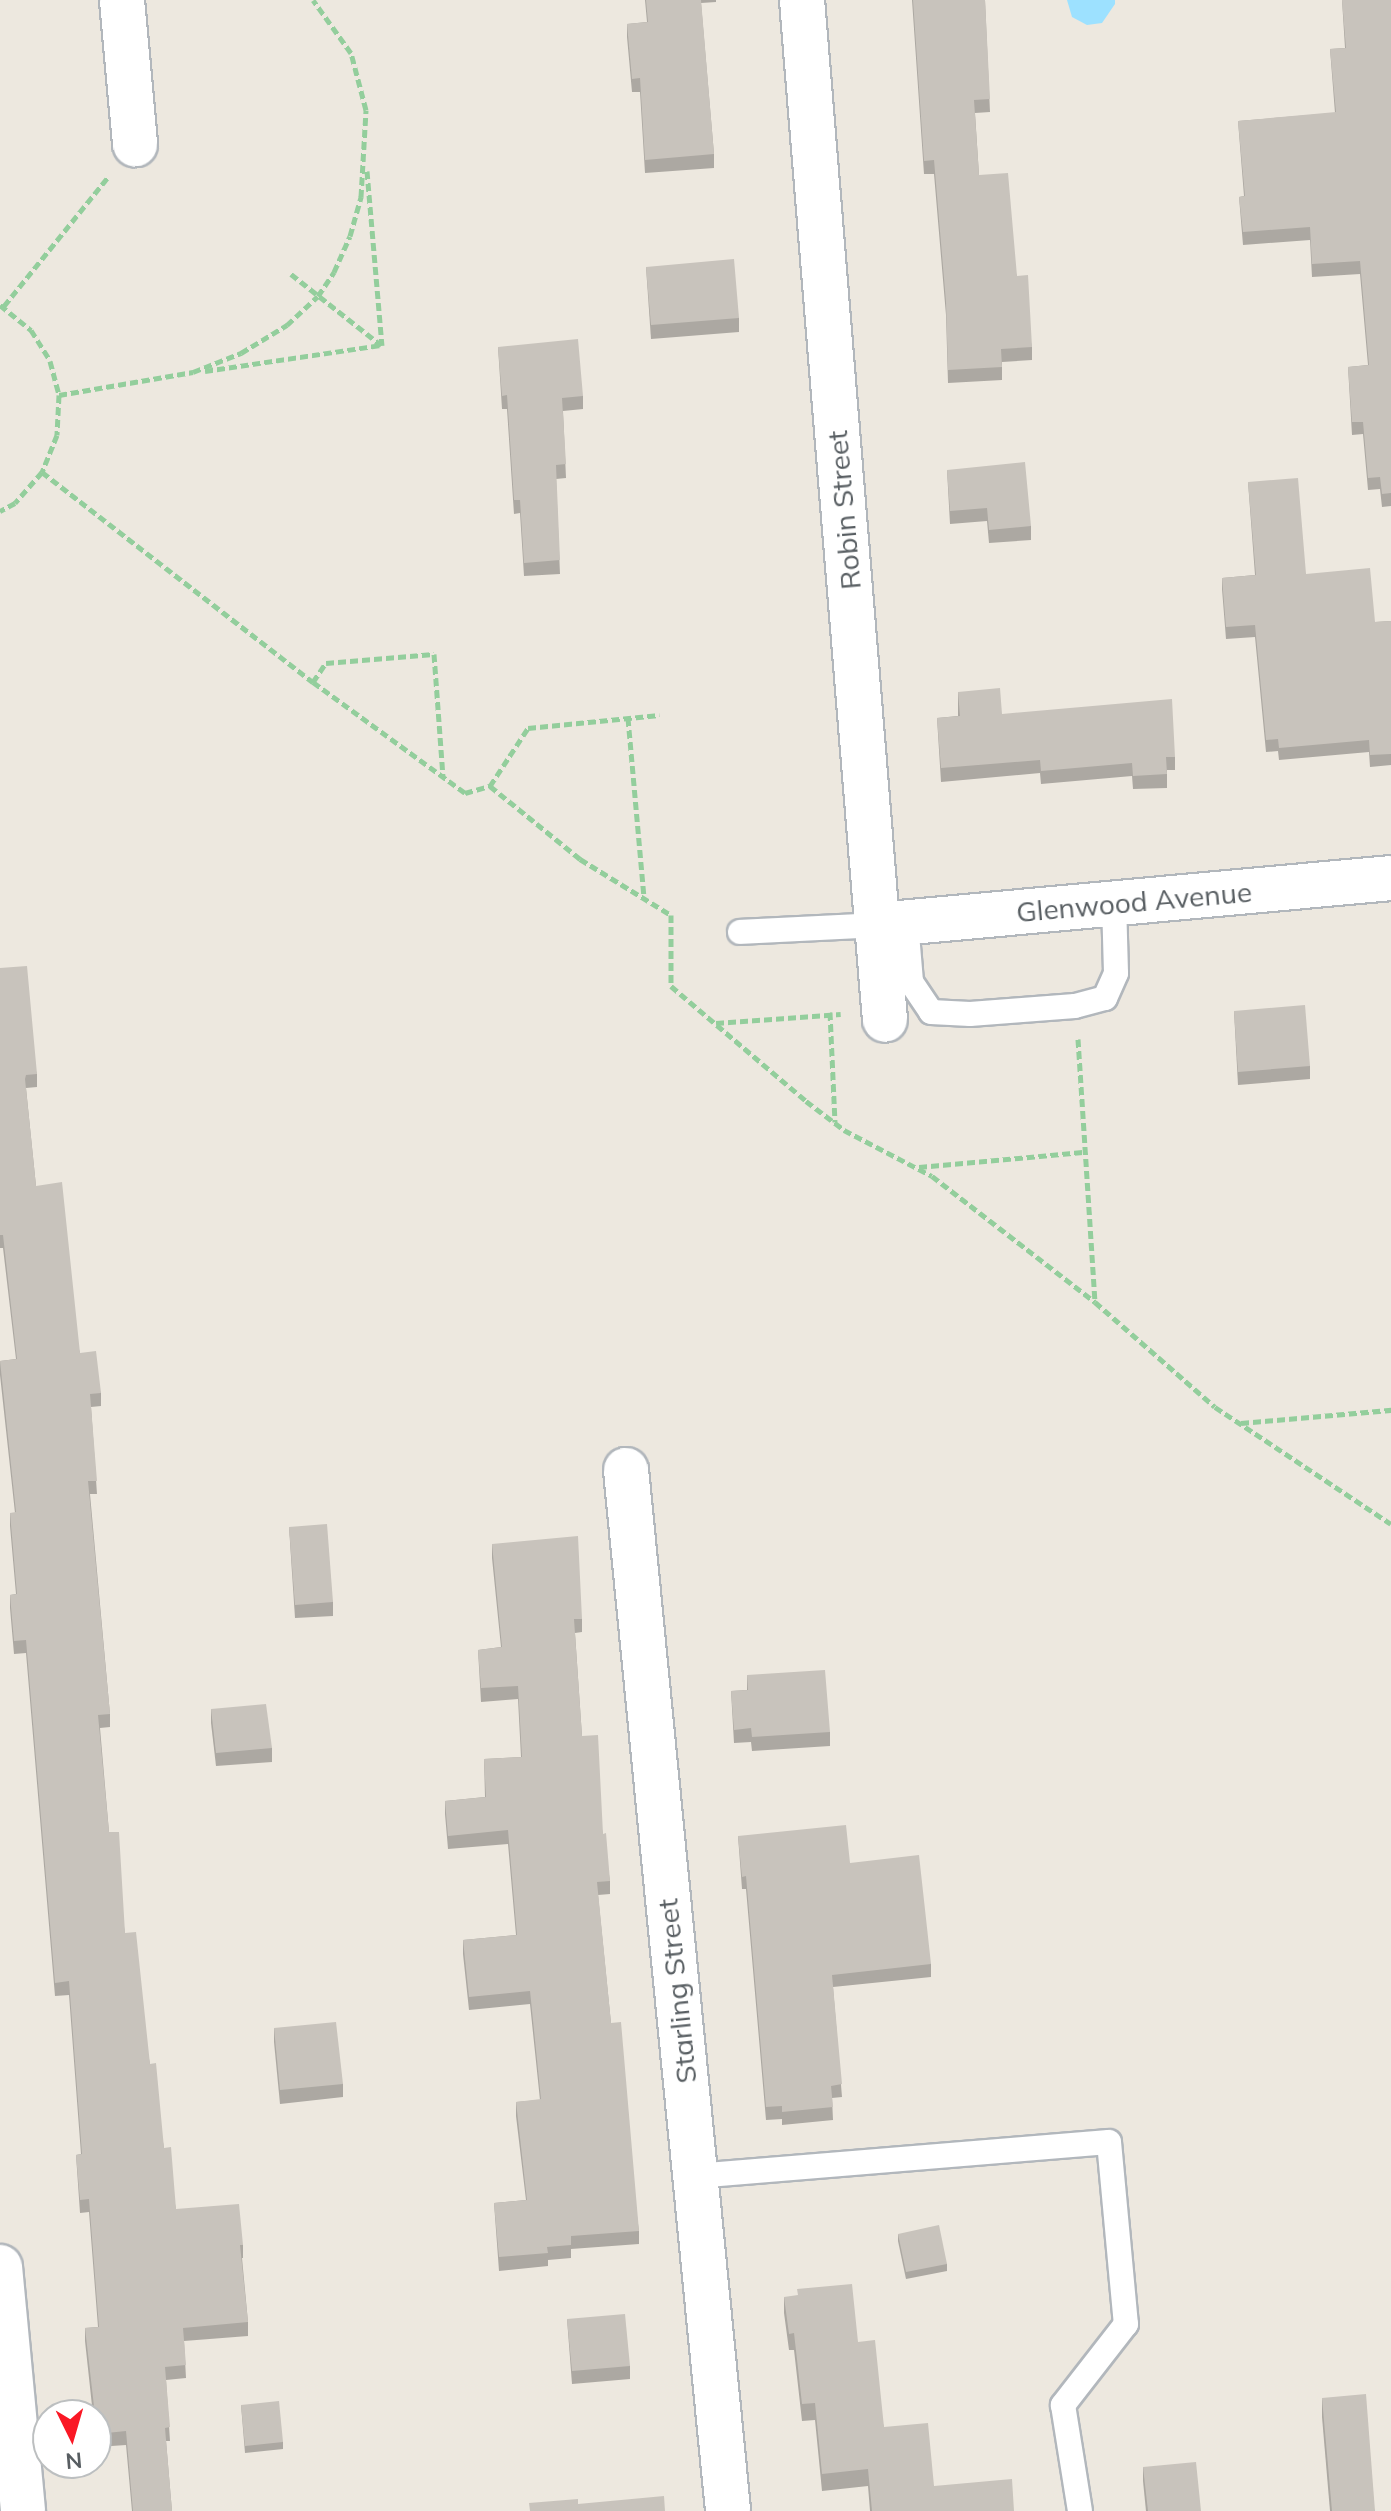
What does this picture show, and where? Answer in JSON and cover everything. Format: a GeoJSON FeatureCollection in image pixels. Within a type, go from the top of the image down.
{"type":"FeatureCollection","features":[{"type":"Feature","properties":{"kind":"street"},"geometry":{"type":"LineString","coordinates":[[122,0],[135,144]]}},
{"type":"Feature","properties":{"kind":"street","name":"Robin Street"},"geometry":{"type":"LineString","coordinates":[[802,0],[892,924],[885,1020]]}},
{"type":"Feature","properties":{"kind":"street","name":"Glenwood Avenue"},"geometry":{"type":"LineString","coordinates":[[892,924],[1391,878]]}},
{"type":"Feature","properties":{"kind":"street","name":"Starling Street"},"geometry":{"type":"LineString","coordinates":[[626,1470],[728,2511]]}},
{"type":"Feature","properties":{"kind":"street"},"geometry":{"type":"LineString","coordinates":[[0,2267],[23,2511]]}},
{"type":"Feature","properties":{"kind":"lane"},"geometry":{"type":"LineString","coordinates":[[740,932],[892,924],[911,982],[931,1012],[970,1014],[1075,1006],[1105,998],[1116,973],[1114,903]]}},
{"type":"Feature","properties":{"kind":"lane"},"geometry":{"type":"LineString","coordinates":[[695,2176],[1109,2142],[1126,2324],[1063,2405],[1080,2511]]}},
{"type":"Feature","properties":{"kind":"path"},"geometry":{"type":"LineString","coordinates":[[313,0],[351,53],[360,78],[366,110],[366,160],[382,345]]}},
{"type":"Feature","properties":{"kind":"path"},"geometry":{"type":"LineString","coordinates":[[0,511],[15,503],[42,472],[57,435],[59,395],[50,361],[31,330],[2,306],[135,144]]}},
{"type":"Feature","properties":{"kind":"path"},"geometry":{"type":"LineString","coordinates":[[193,372],[241,353],[287,325],[318,296],[350,236],[361,197],[366,160]]}},
{"type":"Feature","properties":{"kind":"path"},"geometry":{"type":"LineString","coordinates":[[291,274],[382,345]]}},
{"type":"Feature","properties":{"kind":"path"},"geometry":{"type":"LineString","coordinates":[[59,395],[382,345]]}},
{"type":"Feature","properties":{"kind":"path"},"geometry":{"type":"LineString","coordinates":[[42,472],[313,682],[465,793],[490,786],[528,728],[659,715]]}},
{"type":"Feature","properties":{"kind":"path"},"geometry":{"type":"LineString","coordinates":[[313,682],[326,663],[434,654],[443,777]]}},
{"type":"Feature","properties":{"kind":"path"},"geometry":{"type":"LineString","coordinates":[[628,718],[644,899]]}},
{"type":"Feature","properties":{"kind":"path"},"geometry":{"type":"LineString","coordinates":[[490,786],[580,859],[671,915],[671,986],[835,1123],[932,1176],[1095,1302],[1215,1407],[1391,1524]]}},
{"type":"Feature","properties":{"kind":"path"},"geometry":{"type":"LineString","coordinates":[[1075,1006],[1095,1302]]}},
{"type":"Feature","properties":{"kind":"path"},"geometry":{"type":"LineString","coordinates":[[715,1024],[830,1012],[885,1020]]}},
{"type":"Feature","properties":{"kind":"path"},"geometry":{"type":"LineString","coordinates":[[830,1012],[835,1123]]}},
{"type":"Feature","properties":{"kind":"path"},"geometry":{"type":"LineString","coordinates":[[916,1168],[1085,1152]]}},
{"type":"Feature","properties":{"kind":"path"},"geometry":{"type":"LineString","coordinates":[[1239,1423],[1391,1410]]}},
{"type":"Feature","properties":{"kind":"water"},"geometry":{"type":"Polygon","coordinates":[[[1067,0],[1115,0],[1115,4],[1102,23],[1087,25],[1072,17],[1067,0]]]}},
{"type":"Feature","properties":{"kind":"building"},"geometry":{"type":"Polygon","coordinates":[[[646,0],[701,0],[714,154],[645,160],[640,78],[632,79],[627,24],[648,22],[646,0]]]}},
{"type":"Feature","properties":{"kind":"building"},"geometry":{"type":"Polygon","coordinates":[[[913,0],[985,0],[990,99],[974,100],[979,175],[1008,173],[1017,276],[1028,275],[1032,347],[1001,349],[1002,367],[948,370],[946,302],[934,160],[924,161],[913,0]]]}},
{"type":"Feature","properties":{"kind":"building"},"geometry":{"type":"Polygon","coordinates":[[[1342,0],[1391,0],[1391,493],[1382,494],[1380,477],[1368,478],[1363,422],[1352,422],[1348,367],[1369,365],[1360,261],[1312,264],[1310,227],[1243,232],[1239,197],[1245,196],[1238,121],[1336,112],[1330,49],[1346,48],[1342,0]]]}},
{"type":"Feature","properties":{"kind":"building"},"geometry":{"type":"Polygon","coordinates":[[[734,259],[739,318],[651,325],[646,267],[734,259]]]}},
{"type":"Feature","properties":{"kind":"building"},"geometry":{"type":"Polygon","coordinates":[[[578,339],[583,396],[562,398],[566,464],[556,465],[560,560],[524,563],[520,500],[514,500],[507,395],[502,396],[498,347],[578,339]]]}},
{"type":"Feature","properties":{"kind":"building"},"geometry":{"type":"Polygon","coordinates":[[[1025,462],[1031,526],[989,530],[987,508],[950,511],[947,470],[1025,462]]]}},
{"type":"Feature","properties":{"kind":"building"},"geometry":{"type":"Polygon","coordinates":[[[1298,478],[1306,574],[1370,568],[1375,622],[1391,621],[1391,754],[1370,755],[1369,740],[1279,748],[1278,739],[1266,740],[1255,625],[1226,627],[1222,578],[1256,575],[1248,482],[1298,478]]]}},
{"type":"Feature","properties":{"kind":"building"},"geometry":{"type":"Polygon","coordinates":[[[1000,688],[1002,714],[1172,699],[1175,757],[1166,757],[1167,774],[1133,776],[1132,763],[1041,771],[1040,760],[941,768],[937,718],[960,716],[958,692],[1000,688]]]}},
{"type":"Feature","properties":{"kind":"building"},"geometry":{"type":"Polygon","coordinates":[[[27,966],[37,1074],[26,1075],[25,1079],[36,1186],[62,1182],[80,1353],[96,1351],[101,1393],[90,1394],[97,1481],[88,1481],[110,1714],[98,1715],[109,1832],[119,1832],[125,1933],[136,1932],[150,2064],[156,2063],[164,2148],[171,2147],[176,2209],[239,2204],[248,2322],[183,2328],[186,2365],[165,2367],[170,2427],[165,2428],[172,2511],[133,2511],[126,2431],[112,2432],[112,2399],[93,2399],[85,2328],[99,2327],[89,2199],[80,2200],[76,2155],[82,2154],[69,1981],[55,1983],[26,1640],[14,1641],[10,1595],[17,1594],[10,1513],[16,1512],[0,1361],[17,1359],[3,1235],[0,1235],[0,968],[27,966]]]}},
{"type":"Feature","properties":{"kind":"building"},"geometry":{"type":"Polygon","coordinates":[[[1305,1005],[1310,1066],[1238,1072],[1234,1011],[1305,1005]]]}},
{"type":"Feature","properties":{"kind":"building"},"geometry":{"type":"Polygon","coordinates":[[[327,1524],[333,1602],[295,1605],[289,1527],[327,1524]]]}},
{"type":"Feature","properties":{"kind":"building"},"geometry":{"type":"Polygon","coordinates":[[[578,1536],[582,1619],[574,1619],[582,1736],[598,1735],[603,1834],[606,1833],[610,1881],[597,1882],[611,2023],[621,2022],[639,2231],[571,2236],[571,2245],[547,2247],[548,2253],[499,2257],[494,2203],[527,2200],[516,2102],[541,2099],[530,1991],[469,1997],[463,1940],[517,1935],[508,1830],[448,1836],[445,1801],[486,1797],[484,1759],[522,1757],[518,1686],[481,1688],[478,1650],[502,1647],[492,1544],[578,1536]]]}},
{"type":"Feature","properties":{"kind":"building"},"geometry":{"type":"Polygon","coordinates":[[[825,1670],[830,1732],[752,1737],[751,1728],[734,1730],[731,1691],[748,1690],[747,1675],[825,1670]]]}},
{"type":"Feature","properties":{"kind":"building"},"geometry":{"type":"Polygon","coordinates":[[[266,1704],[272,1748],[216,1753],[211,1709],[266,1704]]]}},
{"type":"Feature","properties":{"kind":"building"},"geometry":{"type":"Polygon","coordinates":[[[846,1825],[850,1863],[919,1855],[931,1964],[832,1975],[842,2084],[831,2086],[833,2107],[782,2112],[782,2106],[766,2107],[746,1876],[742,1877],[738,1836],[846,1825]]]}},
{"type":"Feature","properties":{"kind":"building"},"geometry":{"type":"Polygon","coordinates":[[[336,2022],[343,2084],[280,2090],[274,2028],[336,2022]]]}},
{"type":"Feature","properties":{"kind":"building"},"geometry":{"type":"Polygon","coordinates":[[[939,2225],[947,2264],[906,2272],[898,2234],[939,2225]]]}},
{"type":"Feature","properties":{"kind":"building"},"geometry":{"type":"Polygon","coordinates":[[[852,2284],[858,2342],[875,2340],[884,2427],[928,2423],[934,2486],[1012,2479],[1014,2511],[872,2511],[868,2469],[822,2474],[815,2403],[802,2404],[794,2333],[789,2334],[784,2297],[798,2295],[797,2289],[852,2284]]]}},
{"type":"Feature","properties":{"kind":"building"},"geometry":{"type":"Polygon","coordinates":[[[625,2314],[630,2366],[572,2371],[567,2319],[625,2314]]]}},
{"type":"Feature","properties":{"kind":"building"},"geometry":{"type":"Polygon","coordinates":[[[1366,2394],[1375,2511],[1332,2511],[1322,2398],[1366,2394]]]}},
{"type":"Feature","properties":{"kind":"building"},"geometry":{"type":"Polygon","coordinates":[[[279,2401],[283,2442],[245,2446],[241,2405],[279,2401]]]}},
{"type":"Feature","properties":{"kind":"building"},"geometry":{"type":"Polygon","coordinates":[[[1196,2462],[1201,2511],[1148,2511],[1143,2467],[1196,2462]]]}},
{"type":"Feature","properties":{"kind":"building"},"geometry":{"type":"Polygon","coordinates":[[[664,2496],[665,2511],[530,2511],[529,2503],[578,2499],[578,2504],[664,2496]]]}}]}
